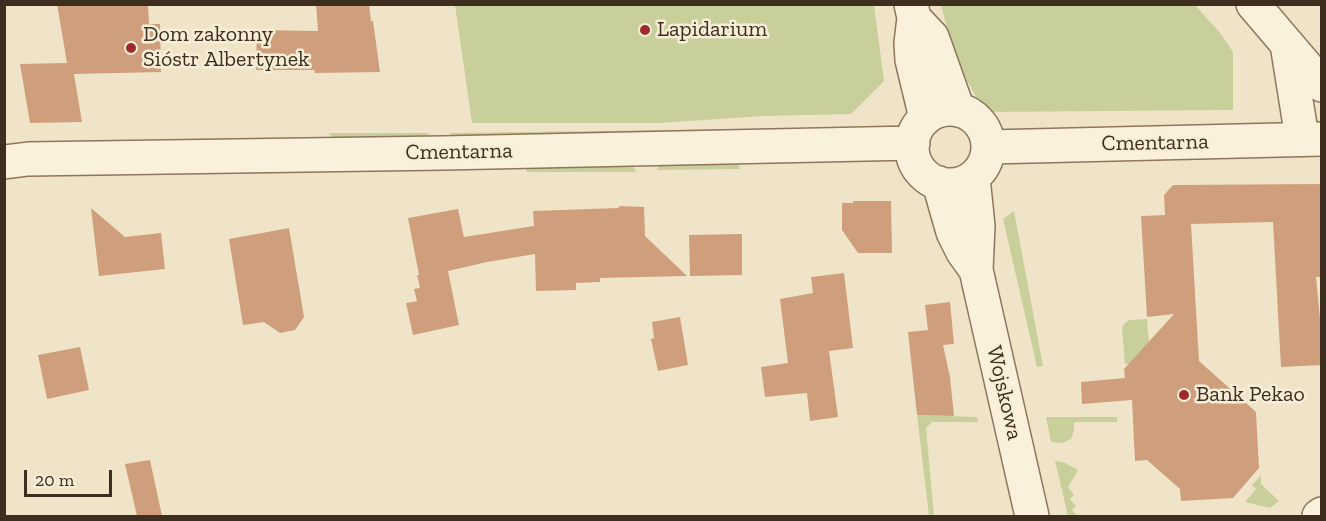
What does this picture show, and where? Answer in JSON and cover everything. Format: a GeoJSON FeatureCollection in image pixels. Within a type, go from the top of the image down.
{"type":"FeatureCollection","features":[{"type":"Feature","properties":{"kind":"street"},"geometry":{"type":"LineString","coordinates":[[1253,4],[1322,85]]}},
{"type":"Feature","properties":{"kind":"street"},"geometry":{"type":"LineString","coordinates":[[912,11],[932,37],[958,110]]}},
{"type":"Feature","properties":{"kind":"street"},"geometry":{"type":"LineString","coordinates":[[912,11],[911,43],[919,130]]}},
{"type":"Feature","properties":{"kind":"street"},"geometry":{"type":"LineString","coordinates":[[1287,44],[1312,138]]}},
{"type":"Feature","properties":{"kind":"street"},"geometry":{"type":"LineString","coordinates":[[958,110],[976,119],[985,130],[987,158],[974,178],[958,185],[944,185],[932,181],[921,172],[912,150],[919,130],[936,112],[958,110]]}},
{"type":"Feature","properties":{"kind":"street","name":"Cmentarna"},"geometry":{"type":"LineString","coordinates":[[4,162],[40,159],[419,153],[919,130]]}},
{"type":"Feature","properties":{"kind":"street","name":"Cmentarna"},"geometry":{"type":"LineString","coordinates":[[988,147],[1312,138]]}},
{"type":"Feature","properties":{"kind":"street","name":"Wojskowa"},"geometry":{"type":"LineString","coordinates":[[974,178],[978,226],[976,270],[1032,516]]}},
{"type":"Feature","properties":{"kind":"street","name":"Wojskowa"},"geometry":{"type":"LineString","coordinates":[[939,183],[953,232],[963,252],[976,270]]}},
{"type":"Feature","properties":{"kind":"green space"},"geometry":{"type":"Polygon","coordinates":[[[455,5],[874,5],[884,81],[851,114],[764,116],[659,123],[472,123],[455,5]]]}},
{"type":"Feature","properties":{"kind":"green space"},"geometry":{"type":"Polygon","coordinates":[[[941,5],[1195,5],[1221,34],[1233,52],[1233,110],[985,112],[956,62],[941,5]]]}},
{"type":"Feature","properties":{"kind":"green space"},"geometry":{"type":"Polygon","coordinates":[[[823,128],[827,134],[454,139],[450,133],[823,128]]]}},
{"type":"Feature","properties":{"kind":"green space"},"geometry":{"type":"Polygon","coordinates":[[[329,133],[429,133],[425,139],[333,140],[329,133]]]}},
{"type":"Feature","properties":{"kind":"green space"},"geometry":{"type":"Polygon","coordinates":[[[736,163],[740,169],[656,170],[661,164],[736,163]]]}},
{"type":"Feature","properties":{"kind":"green space"},"geometry":{"type":"Polygon","coordinates":[[[632,164],[636,172],[527,172],[526,169],[531,165],[632,164]]]}},
{"type":"Feature","properties":{"kind":"green space"},"geometry":{"type":"Polygon","coordinates":[[[1014,211],[1043,366],[1037,367],[1003,219],[1014,211]]]}},
{"type":"Feature","properties":{"kind":"green space"},"geometry":{"type":"Polygon","coordinates":[[[1147,319],[1149,342],[1130,364],[1125,364],[1122,328],[1129,320],[1147,319]]]}},
{"type":"Feature","properties":{"kind":"green space"},"geometry":{"type":"Polygon","coordinates":[[[917,415],[977,417],[978,422],[932,422],[926,428],[934,516],[929,516],[917,415]]]}},
{"type":"Feature","properties":{"kind":"green space"},"geometry":{"type":"Polygon","coordinates":[[[1046,417],[1117,417],[1117,422],[1074,422],[1071,439],[1063,443],[1051,442],[1046,417]]]}},
{"type":"Feature","properties":{"kind":"green space"},"geometry":{"type":"Polygon","coordinates":[[[1055,461],[1063,462],[1078,470],[1068,487],[1074,495],[1070,499],[1076,506],[1072,510],[1078,516],[1068,516],[1055,461]]]}},
{"type":"Feature","properties":{"kind":"green space"},"geometry":{"type":"Polygon","coordinates":[[[1261,475],[1261,484],[1279,501],[1270,508],[1245,502],[1256,489],[1252,485],[1261,475]]]}},
{"type":"Feature","properties":{"kind":"building"},"geometry":{"type":"Polygon","coordinates":[[[57,4],[148,4],[149,24],[160,24],[161,72],[74,74],[82,122],[30,123],[20,64],[67,63],[57,4]]]}},
{"type":"Feature","properties":{"kind":"building"},"geometry":{"type":"Polygon","coordinates":[[[316,4],[369,4],[380,72],[315,73],[314,70],[256,70],[257,30],[318,31],[316,4]]]}},
{"type":"Feature","properties":{"kind":"building"},"geometry":{"type":"Polygon","coordinates":[[[1322,184],[1322,277],[1316,277],[1322,365],[1281,367],[1273,222],[1191,224],[1199,361],[1256,412],[1259,468],[1233,498],[1181,501],[1180,489],[1147,460],[1135,461],[1132,400],[1082,404],[1081,382],[1125,378],[1124,369],[1174,314],[1147,317],[1141,216],[1165,215],[1164,195],[1173,185],[1322,184]]]}},
{"type":"Feature","properties":{"kind":"building"},"geometry":{"type":"Polygon","coordinates":[[[853,201],[891,201],[892,253],[858,253],[842,230],[842,203],[853,203],[853,201]]]}},
{"type":"Feature","properties":{"kind":"building"},"geometry":{"type":"Polygon","coordinates":[[[620,206],[644,207],[645,236],[687,276],[600,278],[600,282],[576,283],[576,290],[536,291],[535,254],[487,262],[448,271],[459,325],[413,335],[406,303],[417,301],[414,289],[420,288],[408,218],[458,209],[464,237],[534,226],[533,211],[618,208],[620,206]]]}},
{"type":"Feature","properties":{"kind":"building"},"geometry":{"type":"Polygon","coordinates":[[[91,208],[125,237],[161,233],[165,269],[99,276],[91,208]]]}},
{"type":"Feature","properties":{"kind":"building"},"geometry":{"type":"Polygon","coordinates":[[[289,228],[304,317],[295,330],[280,333],[264,322],[243,325],[229,239],[289,228]]]}},
{"type":"Feature","properties":{"kind":"building"},"geometry":{"type":"Polygon","coordinates":[[[742,234],[742,275],[690,276],[689,235],[742,234]]]}},
{"type":"Feature","properties":{"kind":"building"},"geometry":{"type":"Polygon","coordinates":[[[844,273],[853,348],[829,351],[838,417],[810,421],[807,393],[765,397],[761,367],[788,363],[780,299],[813,293],[811,277],[844,273]]]}},
{"type":"Feature","properties":{"kind":"building"},"geometry":{"type":"Polygon","coordinates":[[[950,302],[954,344],[943,345],[950,377],[954,416],[917,415],[908,332],[928,330],[925,305],[950,302]]]}},
{"type":"Feature","properties":{"kind":"building"},"geometry":{"type":"Polygon","coordinates":[[[680,317],[688,365],[658,371],[651,339],[654,338],[652,322],[680,317]]]}},
{"type":"Feature","properties":{"kind":"building"},"geometry":{"type":"Polygon","coordinates":[[[80,347],[89,390],[47,399],[38,355],[80,347]]]}},
{"type":"Feature","properties":{"kind":"building"},"geometry":{"type":"Polygon","coordinates":[[[150,460],[162,516],[137,516],[125,464],[150,460]]]}},
{"type":"Feature","properties":{"kind":"place","name":"Lapidarium"},"geometry":{"type":"Point","coordinates":[645,30]}},
{"type":"Feature","properties":{"kind":"place","name":"Dom zakonny Sióstr Albertynek"},"geometry":{"type":"Point","coordinates":[131,48]}},
{"type":"Feature","properties":{"kind":"place","name":"Bank Pekao"},"geometry":{"type":"Point","coordinates":[1184,395]}}]}
